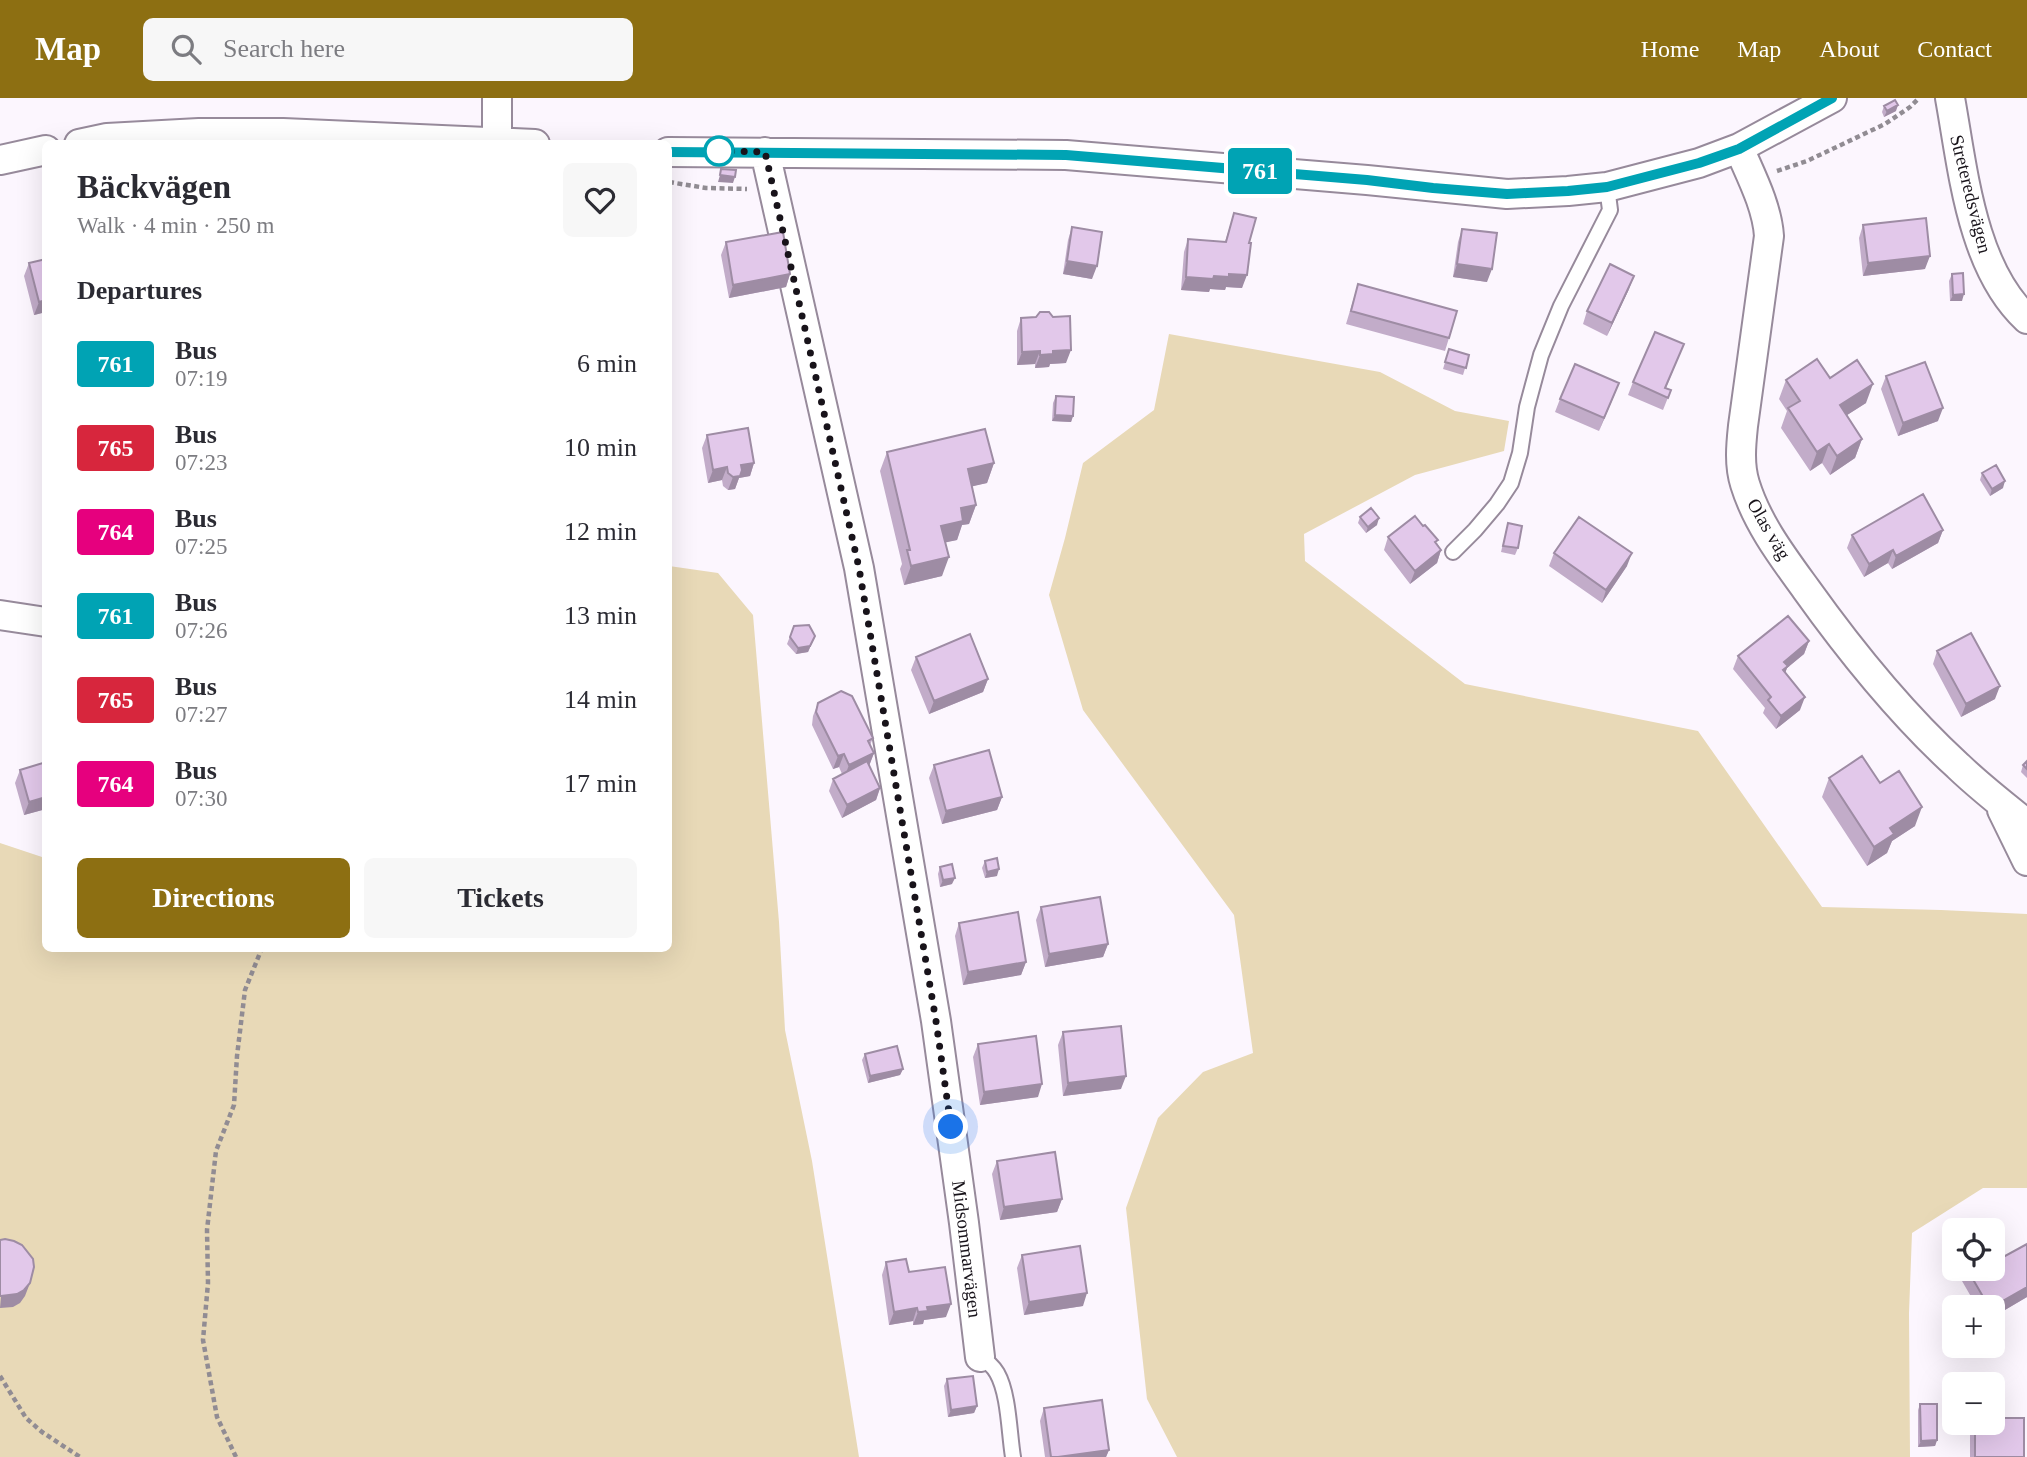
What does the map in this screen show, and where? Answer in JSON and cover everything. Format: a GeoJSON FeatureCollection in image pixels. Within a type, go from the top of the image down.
{"type":"FeatureCollection","features":[{"type":"Feature","properties":{"kind":"street"},"geometry":{"type":"LineString","coordinates":[[497,98],[497,140]]}},
{"type":"Feature","properties":{"kind":"street"},"geometry":{"type":"LineString","coordinates":[[672,152],[1066,155],[1507,194],[1607,187],[1699,163],[1739,149],[1832,98]]}},
{"type":"Feature","properties":{"kind":"street","name":"Streteredsvägen"},"geometry":{"type":"LineString","coordinates":[[1950,98],[1971,211],[1979,239],[1990,269],[2027,319]]}},
{"type":"Feature","properties":{"kind":"street"},"geometry":{"type":"LineString","coordinates":[[98,140],[199,133],[283,133],[449,140]]}},
{"type":"Feature","properties":{"kind":"street","name":"Olas väg"},"geometry":{"type":"LineString","coordinates":[[1739,149],[1758,192],[1769,236],[1740,455],[1744,481],[1756,514],[1842,640],[1958,766],[2027,824]]}},
{"type":"Feature","properties":{"kind":"street"},"geometry":{"type":"LineString","coordinates":[[0,160],[42,151]]}},
{"type":"Feature","properties":{"kind":"street","name":"Midsommarvägen"},"geometry":{"type":"LineString","coordinates":[[765,152],[859,568],[936,1021],[980,1357]]}},
{"type":"Feature","properties":{"kind":"street"},"geometry":{"type":"LineString","coordinates":[[0,615],[42,621]]}},
{"type":"Feature","properties":{"kind":"street"},"geometry":{"type":"LineString","coordinates":[[1997,801],[2027,861]]}},
{"type":"Feature","properties":{"kind":"lane"},"geometry":{"type":"LineString","coordinates":[[1453,552],[1497,504],[1511,483],[1541,355],[1561,306],[1610,210],[1607,187]]}},
{"type":"Feature","properties":{"kind":"lane"},"geometry":{"type":"LineString","coordinates":[[980,1357],[997,1372],[1002,1387],[1013,1457]]}},
{"type":"Feature","properties":{"kind":"path"},"geometry":{"type":"LineString","coordinates":[[236,1457],[217,1417],[203,1340],[208,1283],[206,1230],[216,1152],[234,1105],[245,990],[259,952]]}},
{"type":"Feature","properties":{"kind":"path"},"geometry":{"type":"LineString","coordinates":[[0,1376],[26,1418],[42,1433],[80,1457]]}},
{"type":"Feature","properties":{"kind":"shaded area"},"geometry":{"type":"Polygon","coordinates":[[[1169,334],[1380,372],[1455,411],[1509,421],[1504,451],[1415,475],[1304,534],[1305,561],[1465,684],[1698,731],[1822,907],[2027,914],[2027,1188],[1983,1188],[1912,1233],[1909,1313],[1910,1457],[1177,1457],[1147,1399],[1126,1208],[1158,1118],[1203,1072],[1253,1053],[1234,915],[1083,710],[1049,595],[1083,463],[1154,410],[1169,334]]]}},
{"type":"Feature","properties":{"kind":"shaded area"},"geometry":{"type":"Polygon","coordinates":[[[672,566],[718,573],[753,615],[779,922],[785,1030],[812,1161],[859,1457],[0,1457],[0,843],[42,857],[42,952],[672,952],[672,566]]]}},
{"type":"Feature","properties":{"kind":"building"},"geometry":{"type":"Polygon","coordinates":[[[1895,100],[1898,105],[1887,111],[1884,106],[1895,100]]]}},
{"type":"Feature","properties":{"kind":"building"},"geometry":{"type":"Polygon","coordinates":[[[721,169],[736,170],[735,177],[720,175],[721,169]]]}},
{"type":"Feature","properties":{"kind":"building"},"geometry":{"type":"Polygon","coordinates":[[[1234,213],[1256,218],[1249,243],[1247,275],[1229,274],[1229,277],[1214,276],[1213,279],[1186,277],[1188,239],[1226,242],[1234,213]]]}},
{"type":"Feature","properties":{"kind":"building"},"geometry":{"type":"Polygon","coordinates":[[[1926,218],[1930,256],[1868,263],[1863,225],[1926,218]]]}},
{"type":"Feature","properties":{"kind":"building"},"geometry":{"type":"Polygon","coordinates":[[[1072,227],[1102,232],[1097,266],[1067,261],[1072,227]]]}},
{"type":"Feature","properties":{"kind":"building"},"geometry":{"type":"Polygon","coordinates":[[[1462,229],[1497,233],[1492,269],[1457,264],[1462,229]]]}},
{"type":"Feature","properties":{"kind":"building"},"geometry":{"type":"Polygon","coordinates":[[[783,232],[790,274],[733,285],[726,242],[783,232]]]}},
{"type":"Feature","properties":{"kind":"building"},"geometry":{"type":"Polygon","coordinates":[[[42,260],[42,301],[39,302],[29,263],[42,260]]]}},
{"type":"Feature","properties":{"kind":"building"},"geometry":{"type":"Polygon","coordinates":[[[1610,264],[1634,276],[1612,323],[1587,311],[1610,264]]]}},
{"type":"Feature","properties":{"kind":"building"},"geometry":{"type":"Polygon","coordinates":[[[1963,273],[1964,294],[1953,295],[1952,274],[1963,273]]]}},
{"type":"Feature","properties":{"kind":"building"},"geometry":{"type":"Polygon","coordinates":[[[1358,284],[1457,311],[1449,338],[1351,311],[1358,284]]]}},
{"type":"Feature","properties":{"kind":"building"},"geometry":{"type":"Polygon","coordinates":[[[1040,312],[1049,312],[1053,317],[1070,316],[1071,350],[1040,355],[1040,351],[1022,352],[1021,318],[1036,317],[1040,312]]]}},
{"type":"Feature","properties":{"kind":"building"},"geometry":{"type":"Polygon","coordinates":[[[1655,332],[1684,344],[1665,388],[1671,390],[1668,398],[1633,382],[1655,332]]]}},
{"type":"Feature","properties":{"kind":"building"},"geometry":{"type":"Polygon","coordinates":[[[1449,349],[1469,355],[1466,368],[1445,362],[1449,349]]]}},
{"type":"Feature","properties":{"kind":"building"},"geometry":{"type":"Polygon","coordinates":[[[1817,359],[1830,378],[1857,360],[1873,384],[1840,405],[1862,439],[1837,456],[1829,444],[1817,452],[1788,408],[1800,401],[1786,380],[1817,359]]]}},
{"type":"Feature","properties":{"kind":"building"},"geometry":{"type":"Polygon","coordinates":[[[1925,362],[1943,408],[1903,423],[1886,376],[1925,362]]]}},
{"type":"Feature","properties":{"kind":"building"},"geometry":{"type":"Polygon","coordinates":[[[1575,364],[1619,383],[1604,418],[1560,399],[1575,364]]]}},
{"type":"Feature","properties":{"kind":"building"},"geometry":{"type":"Polygon","coordinates":[[[1056,396],[1074,397],[1073,416],[1055,415],[1056,396]]]}},
{"type":"Feature","properties":{"kind":"building"},"geometry":{"type":"Polygon","coordinates":[[[748,428],[754,463],[741,465],[740,476],[733,477],[728,473],[727,467],[713,470],[707,435],[748,428]]]}},
{"type":"Feature","properties":{"kind":"building"},"geometry":{"type":"Polygon","coordinates":[[[985,429],[994,463],[968,469],[976,505],[961,508],[963,521],[941,526],[949,557],[911,566],[907,550],[910,550],[887,452],[985,429]]]}},
{"type":"Feature","properties":{"kind":"building"},"geometry":{"type":"Polygon","coordinates":[[[1996,465],[2005,481],[1992,489],[1982,473],[1996,465]]]}},
{"type":"Feature","properties":{"kind":"building"},"geometry":{"type":"Polygon","coordinates":[[[1923,494],[1943,530],[1896,556],[1893,550],[1869,564],[1852,535],[1923,494]]]}},
{"type":"Feature","properties":{"kind":"building"},"geometry":{"type":"Polygon","coordinates":[[[1371,508],[1379,518],[1368,527],[1360,517],[1371,508]]]}},
{"type":"Feature","properties":{"kind":"building"},"geometry":{"type":"Polygon","coordinates":[[[1415,516],[1438,540],[1435,542],[1441,550],[1415,571],[1388,537],[1415,516]]]}},
{"type":"Feature","properties":{"kind":"building"},"geometry":{"type":"Polygon","coordinates":[[[1579,517],[1632,553],[1606,590],[1554,553],[1579,517]]]}},
{"type":"Feature","properties":{"kind":"building"},"geometry":{"type":"Polygon","coordinates":[[[1508,523],[1522,526],[1518,548],[1503,546],[1508,523]]]}},
{"type":"Feature","properties":{"kind":"building"},"geometry":{"type":"Polygon","coordinates":[[[1788,616],[1809,641],[1784,662],[1788,666],[1783,670],[1805,697],[1781,716],[1768,700],[1771,697],[1738,656],[1788,616]]]}},
{"type":"Feature","properties":{"kind":"building"},"geometry":{"type":"Polygon","coordinates":[[[809,625],[815,636],[810,646],[798,648],[790,637],[794,626],[809,625]]]}},
{"type":"Feature","properties":{"kind":"building"},"geometry":{"type":"Polygon","coordinates":[[[1971,633],[2000,686],[1966,704],[1937,651],[1971,633]]]}},
{"type":"Feature","properties":{"kind":"building"},"geometry":{"type":"Polygon","coordinates":[[[970,634],[988,679],[934,701],[916,657],[970,634]]]}},
{"type":"Feature","properties":{"kind":"building"},"geometry":{"type":"Polygon","coordinates":[[[841,691],[852,696],[873,738],[868,741],[874,753],[849,765],[844,754],[838,756],[816,712],[818,703],[841,691]]]}},
{"type":"Feature","properties":{"kind":"building"},"geometry":{"type":"Polygon","coordinates":[[[989,750],[1002,797],[946,811],[934,765],[989,750]]]}},
{"type":"Feature","properties":{"kind":"building"},"geometry":{"type":"Polygon","coordinates":[[[1862,756],[1880,783],[1899,771],[1922,807],[1890,828],[1894,834],[1874,847],[1829,778],[1862,756]]]}},
{"type":"Feature","properties":{"kind":"building"},"geometry":{"type":"Polygon","coordinates":[[[867,761],[880,788],[847,805],[833,779],[867,761]]]}},
{"type":"Feature","properties":{"kind":"building"},"geometry":{"type":"Polygon","coordinates":[[[42,763],[42,798],[29,802],[20,770],[42,763]]]}},
{"type":"Feature","properties":{"kind":"building"},"geometry":{"type":"Polygon","coordinates":[[[997,858],[999,869],[987,872],[985,861],[997,858]]]}},
{"type":"Feature","properties":{"kind":"building"},"geometry":{"type":"Polygon","coordinates":[[[952,864],[955,878],[943,880],[940,867],[952,864]]]}},
{"type":"Feature","properties":{"kind":"building"},"geometry":{"type":"Polygon","coordinates":[[[1100,897],[1108,944],[1049,954],[1041,907],[1100,897]]]}},
{"type":"Feature","properties":{"kind":"building"},"geometry":{"type":"Polygon","coordinates":[[[1018,912],[1026,962],[968,972],[959,923],[1018,912]]]}},
{"type":"Feature","properties":{"kind":"building"},"geometry":{"type":"Polygon","coordinates":[[[1121,1026],[1126,1076],[1068,1083],[1063,1032],[1121,1026]]]}},
{"type":"Feature","properties":{"kind":"building"},"geometry":{"type":"Polygon","coordinates":[[[1036,1036],[1042,1084],[984,1092],[978,1044],[1036,1036]]]}},
{"type":"Feature","properties":{"kind":"building"},"geometry":{"type":"Polygon","coordinates":[[[897,1046],[903,1069],[870,1076],[865,1054],[897,1046]]]}},
{"type":"Feature","properties":{"kind":"building"},"geometry":{"type":"Polygon","coordinates":[[[1055,1152],[1062,1199],[1004,1207],[997,1161],[1055,1152]]]}},
{"type":"Feature","properties":{"kind":"building"},"geometry":{"type":"Polygon","coordinates":[[[0,1240],[22,1245],[33,1259],[34,1267],[30,1283],[24,1290],[17,1294],[0,1296],[0,1240]]]}},
{"type":"Feature","properties":{"kind":"building"},"geometry":{"type":"Polygon","coordinates":[[[2027,1244],[2027,1287],[2005,1300],[2005,1295],[1982,1295],[1974,1281],[2005,1281],[2005,1256],[2027,1244]]]}},
{"type":"Feature","properties":{"kind":"building"},"geometry":{"type":"Polygon","coordinates":[[[1080,1246],[1087,1293],[1029,1302],[1022,1255],[1080,1246]]]}},
{"type":"Feature","properties":{"kind":"building"},"geometry":{"type":"Polygon","coordinates":[[[906,1259],[909,1272],[945,1267],[951,1304],[927,1307],[928,1311],[918,1312],[917,1308],[894,1312],[886,1262],[906,1259]]]}},
{"type":"Feature","properties":{"kind":"building"},"geometry":{"type":"Polygon","coordinates":[[[973,1376],[977,1406],[951,1410],[947,1379],[973,1376]]]}},
{"type":"Feature","properties":{"kind":"building"},"geometry":{"type":"Polygon","coordinates":[[[1102,1400],[1109,1450],[1051,1457],[1044,1408],[1102,1400]]]}},
{"type":"Feature","properties":{"kind":"building"},"geometry":{"type":"Polygon","coordinates":[[[1920,1404],[1937,1404],[1937,1440],[1921,1441],[1920,1404]]]}},
{"type":"Feature","properties":{"kind":"building"},"geometry":{"type":"Polygon","coordinates":[[[2005,1418],[2024,1418],[2024,1457],[1975,1457],[1975,1435],[2005,1435],[2005,1418]]]}},
{"type":"Feature","properties":{"kind":"bus line","name":"761"},"geometry":{"type":"LineString","coordinates":[[672,152],[1066,155],[1507,194],[1607,187],[1699,163],[1739,149],[1832,98]]}},
{"type":"Feature","properties":{"kind":"route"},"geometry":{"type":"LineString","coordinates":[[719,151],[765,152],[859,568],[936,1021],[951,1127]]}}]}
